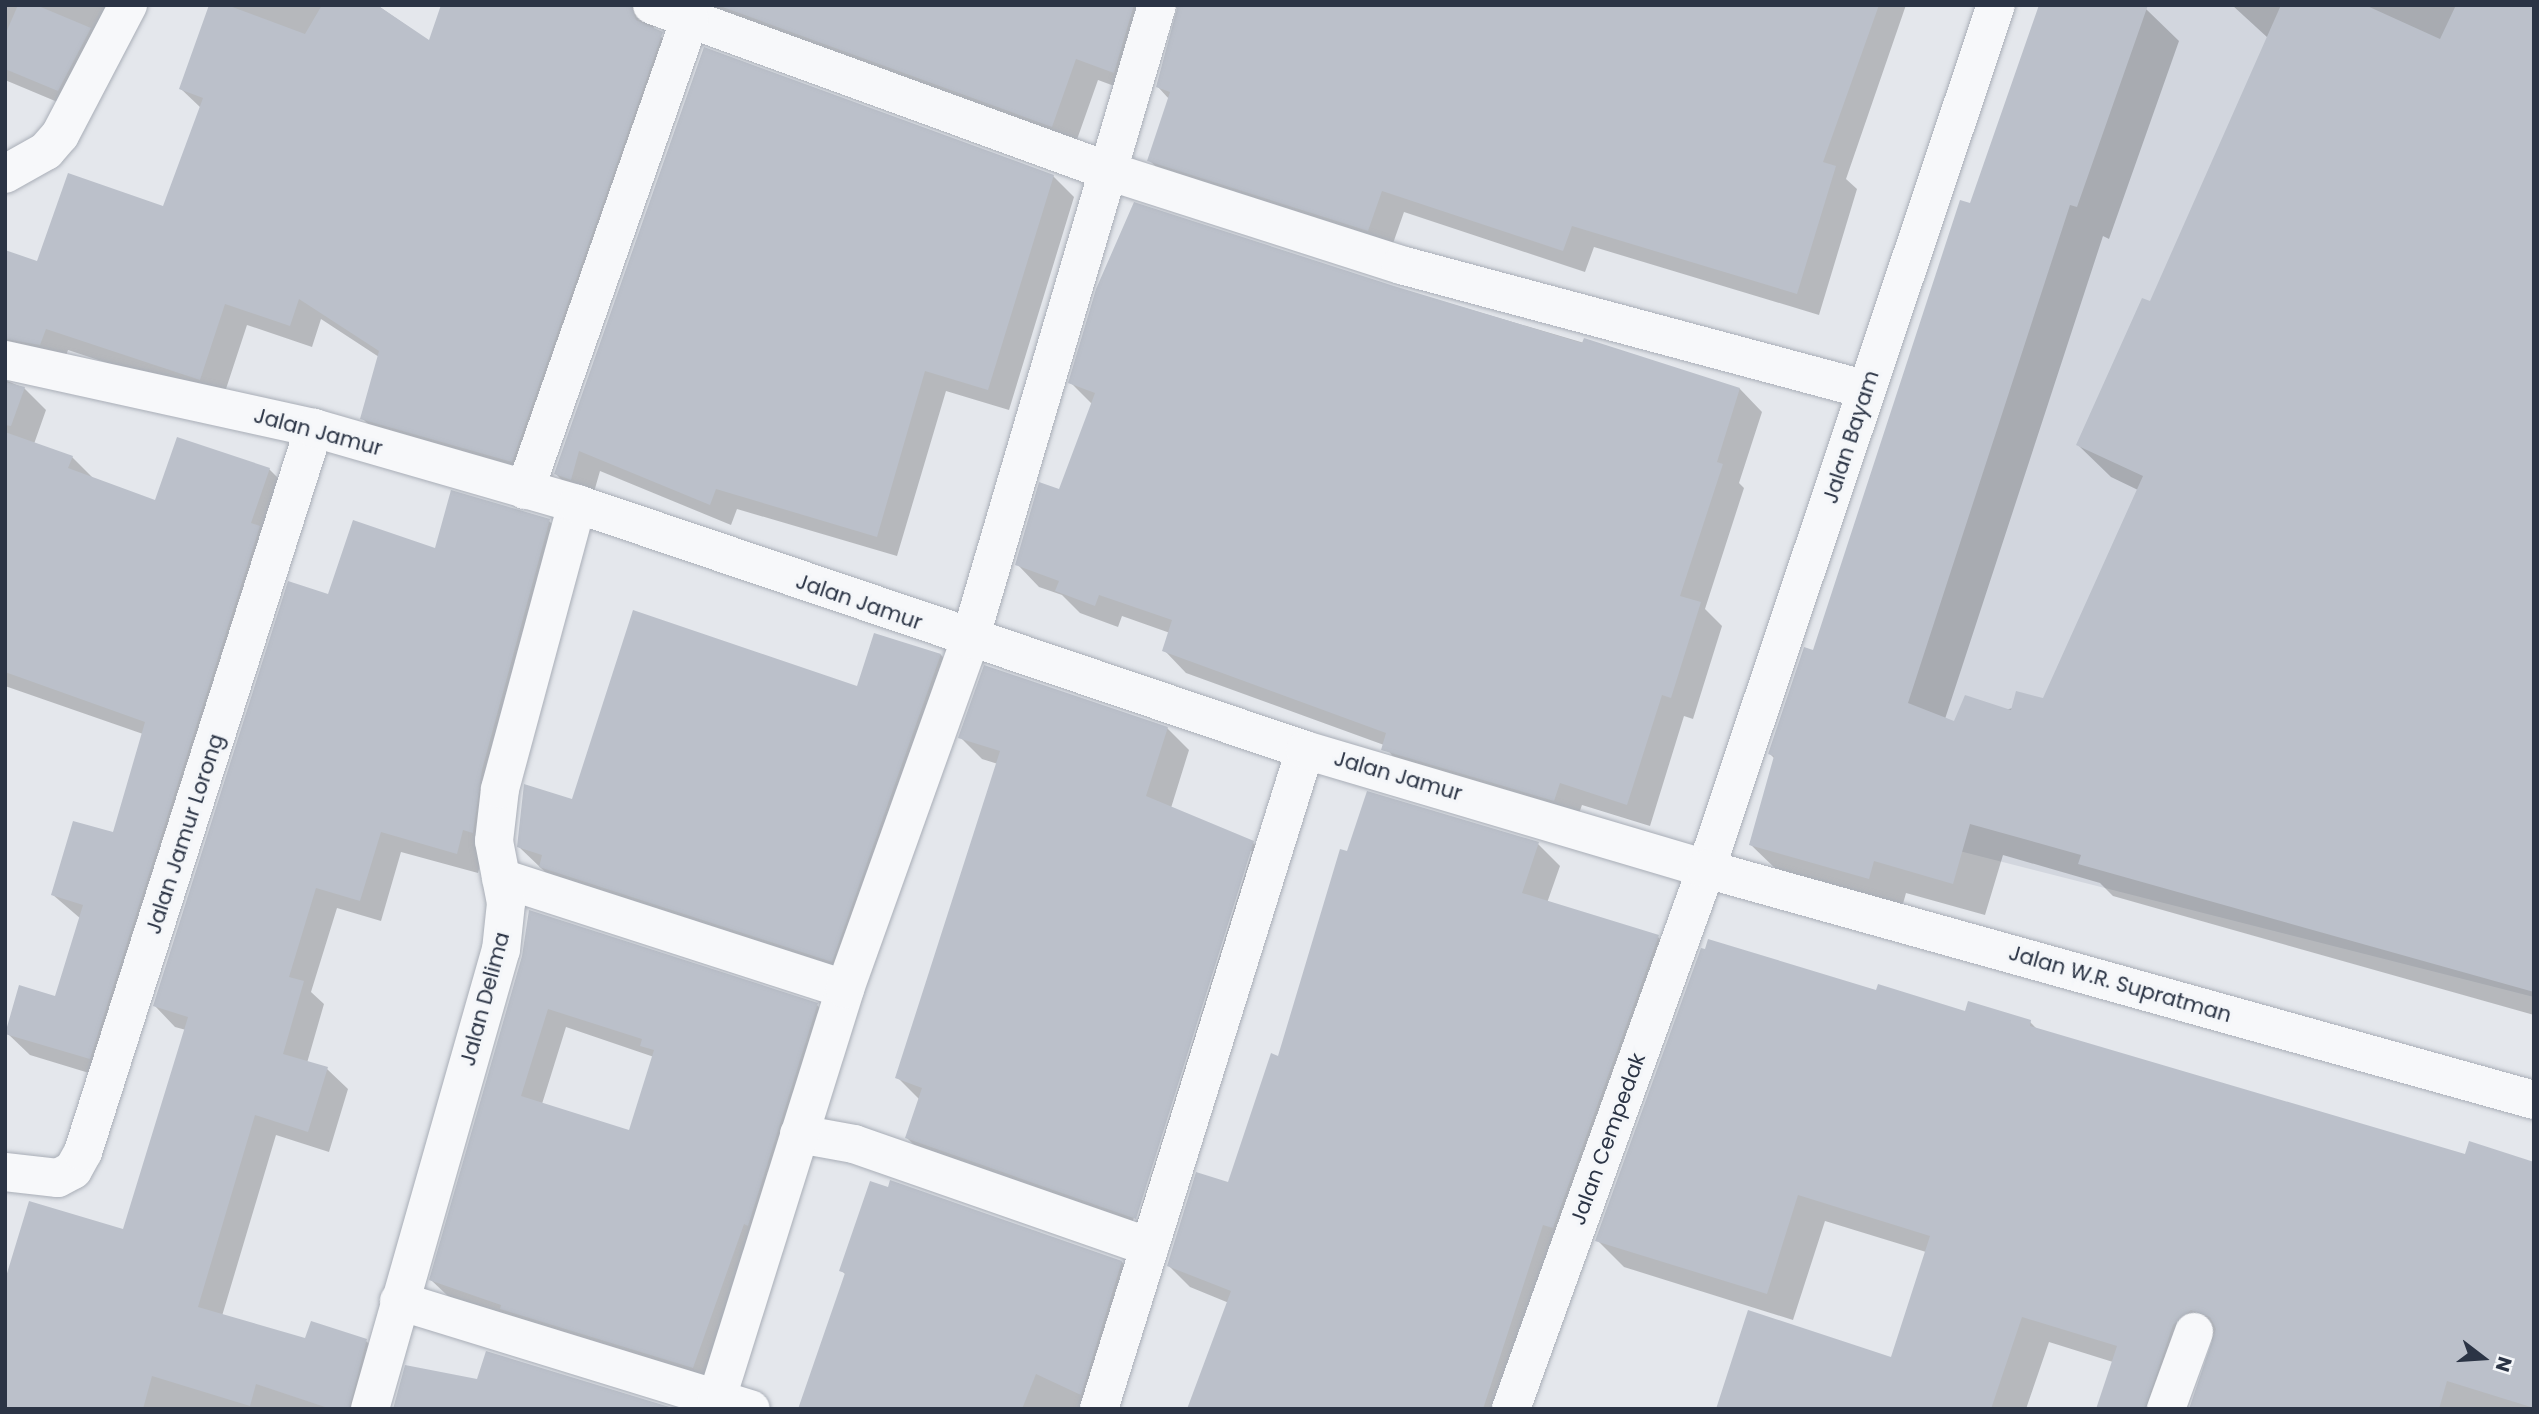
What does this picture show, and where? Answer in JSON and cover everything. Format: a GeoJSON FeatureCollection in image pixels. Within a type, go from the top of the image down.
{"type":"FeatureCollection","features":[{"type":"Feature","properties":{"kind":"street"},"geometry":{"type":"LineString","coordinates":[[5,174],[46,151],[60,135],[128,5]]}},
{"type":"Feature","properties":{"kind":"street"},"geometry":{"type":"LineString","coordinates":[[652,5],[1108,171],[1401,265],[1867,390]]}},
{"type":"Feature","properties":{"kind":"street"},"geometry":{"type":"LineString","coordinates":[[399,1301],[734,1403],[799,1134],[845,989],[970,639],[1157,5]]}},
{"type":"Feature","properties":{"kind":"street","name":"Jalan Bayam"},"geometry":{"type":"LineString","coordinates":[[1706,869],[1996,5]]}},
{"type":"Feature","properties":{"kind":"street"},"geometry":{"type":"LineString","coordinates":[[525,490],[690,20]]}},
{"type":"Feature","properties":{"kind":"street","name":"Jalan Jamur"},"geometry":{"type":"LineString","coordinates":[[5,359],[314,428],[577,504],[1305,750],[1706,869]]}},
{"type":"Feature","properties":{"kind":"street","name":"Jalan Jamur Lorong"},"geometry":{"type":"LineString","coordinates":[[5,1172],[58,1178],[73,1170],[83,1152],[314,428]]}},
{"type":"Feature","properties":{"kind":"street","name":"Jalan Delima"},"geometry":{"type":"LineString","coordinates":[[370,1409],[501,950],[506,903],[494,841],[500,789],[577,504]]}},
{"type":"Feature","properties":{"kind":"street"},"geometry":{"type":"LineString","coordinates":[[1099,1409],[1305,750]]}},
{"type":"Feature","properties":{"kind":"street","name":"Jalan W.R. Supratman"},"geometry":{"type":"LineString","coordinates":[[1706,869],[2534,1100]]}},
{"type":"Feature","properties":{"kind":"street","name":"Jalan Cempedak"},"geometry":{"type":"LineString","coordinates":[[1511,1409],[1706,869]]}},
{"type":"Feature","properties":{"kind":"street"},"geometry":{"type":"LineString","coordinates":[[501,878],[845,989]]}},
{"type":"Feature","properties":{"kind":"street"},"geometry":{"type":"LineString","coordinates":[[799,1134],[854,1144],[1150,1247]]}},
{"type":"Feature","properties":{"kind":"street"},"geometry":{"type":"LineString","coordinates":[[2166,1409],[2194,1332]]}},
{"type":"Feature","properties":{"kind":"shaded area"},"geometry":{"type":"Polygon","coordinates":[[[2072,5],[2534,5],[2534,997],[1873,829],[2072,5]]]}},
{"type":"Feature","properties":{"kind":"building"},"geometry":{"type":"Polygon","coordinates":[[[18,5],[36,5],[91,28],[58,91],[5,69],[5,35],[18,5]]]}},
{"type":"Feature","properties":{"kind":"building"},"geometry":{"type":"Polygon","coordinates":[[[209,5],[227,5],[305,34],[322,5],[377,5],[429,40],[441,5],[631,5],[636,20],[663,32],[512,462],[360,419],[379,351],[299,299],[290,326],[225,304],[200,380],[46,329],[40,345],[5,339],[5,250],[37,261],[68,173],[163,206],[203,98],[179,89],[209,5]]]}},
{"type":"Feature","properties":{"kind":"building"},"geometry":{"type":"Polygon","coordinates":[[[717,5],[1134,5],[1114,73],[1076,59],[1052,127],[717,5]]]}},
{"type":"Feature","properties":{"kind":"building"},"geometry":{"type":"Polygon","coordinates":[[[1178,5],[1879,5],[1823,162],[1836,166],[1797,294],[1572,226],[1563,251],[1382,191],[1368,231],[1147,161],[1170,92],[1156,87],[1178,5]]]}},
{"type":"Feature","properties":{"kind":"building"},"geometry":{"type":"Polygon","coordinates":[[[2039,5],[2148,5],[2077,207],[2070,205],[1908,703],[1954,721],[1965,695],[2011,710],[2016,691],[2043,698],[2143,476],[2076,445],[2142,298],[2150,301],[2281,5],[2365,5],[2440,39],[2456,5],[2534,5],[2534,992],[2078,864],[2081,855],[1970,824],[1953,884],[1874,861],[1869,879],[1749,845],[1774,756],[1768,754],[1804,647],[1813,650],[1960,200],[1970,203],[2039,5]]]}},
{"type":"Feature","properties":{"kind":"building"},"geometry":{"type":"Polygon","coordinates":[[[704,47],[1054,175],[988,390],[925,371],[877,537],[716,489],[710,505],[579,451],[571,480],[554,474],[704,47]]]}},
{"type":"Feature","properties":{"kind":"building"},"geometry":{"type":"Polygon","coordinates":[[[1134,202],[1394,286],[1582,343],[1584,338],[1740,388],[1717,462],[1723,464],[1680,596],[1701,602],[1671,698],[1662,695],[1627,805],[1560,783],[1554,801],[1381,750],[1386,733],[1162,651],[1172,620],[1099,595],[1095,606],[1055,591],[1059,581],[1015,565],[1039,482],[1059,489],[1095,393],[1068,383],[1096,289],[1134,202]]]}},
{"type":"Feature","properties":{"kind":"building"},"geometry":{"type":"Polygon","coordinates":[[[5,382],[25,387],[11,426],[5,425],[5,382]]]}},
{"type":"Feature","properties":{"kind":"building"},"geometry":{"type":"Polygon","coordinates":[[[5,432],[73,456],[68,468],[155,500],[177,437],[270,468],[251,523],[260,526],[90,1059],[5,1034],[19,985],[55,996],[83,905],[51,895],[73,821],[113,832],[145,722],[5,672],[5,432]]]}},
{"type":"Feature","properties":{"kind":"building"},"geometry":{"type":"Polygon","coordinates":[[[451,490],[550,519],[482,770],[473,833],[463,830],[457,854],[381,832],[360,901],[316,888],[289,977],[304,981],[283,1054],[328,1067],[308,1132],[255,1115],[198,1307],[305,1338],[311,1321],[367,1339],[349,1409],[331,1409],[256,1384],[250,1406],[152,1376],[143,1409],[5,1409],[5,1280],[29,1201],[123,1229],[188,1017],[153,1006],[288,581],[328,594],[353,520],[435,548],[451,490]]]}},
{"type":"Feature","properties":{"kind":"building"},"geometry":{"type":"Polygon","coordinates":[[[633,610],[857,686],[874,633],[941,654],[832,962],[539,867],[542,855],[517,847],[524,784],[572,799],[633,610]]]}},
{"type":"Feature","properties":{"kind":"building"},"geometry":{"type":"Polygon","coordinates":[[[984,665],[1168,727],[1146,796],[1254,841],[1136,1219],[905,1138],[922,1088],[895,1078],[1000,751],[958,738],[984,665]]]}},
{"type":"Feature","properties":{"kind":"building"},"geometry":{"type":"Polygon","coordinates":[[[1367,791],[1539,842],[1522,893],[1659,935],[1553,1228],[1543,1225],[1483,1409],[1187,1409],[1231,1291],[1167,1266],[1196,1172],[1228,1182],[1271,1053],[1278,1056],[1340,849],[1347,851],[1367,791]]]}},
{"type":"Feature","properties":{"kind":"building"},"geometry":{"type":"Polygon","coordinates":[[[529,910],[818,1003],[748,1226],[744,1224],[693,1368],[500,1309],[501,1305],[429,1280],[522,956],[529,910]],[[548,1009],[521,1096],[629,1130],[654,1050],[640,1046],[642,1039],[548,1009]]]}},
{"type":"Feature","properties":{"kind":"building"},"geometry":{"type":"Polygon","coordinates":[[[1708,939],[1876,990],[1878,984],[1965,1011],[1968,1001],[2031,1020],[2030,1026],[2465,1154],[2469,1141],[2534,1162],[2534,1408],[2447,1381],[2439,1409],[2189,1409],[2216,1329],[2210,1317],[2191,1310],[2173,1325],[2145,1409],[2096,1409],[2117,1346],[2022,1317],[1991,1409],[1716,1409],[1748,1310],[1891,1357],[1930,1236],[1798,1195],[1767,1294],[1595,1241],[1701,948],[1705,949],[1708,939]]]}},
{"type":"Feature","properties":{"kind":"building"},"geometry":{"type":"Polygon","coordinates":[[[890,1180],[1122,1261],[1081,1395],[1036,1374],[1022,1409],[798,1409],[845,1273],[839,1271],[870,1181],[888,1187],[890,1180]]]}},
{"type":"Feature","properties":{"kind":"building"},"geometry":{"type":"Polygon","coordinates":[[[486,1351],[676,1409],[393,1409],[405,1365],[477,1379],[486,1351]]]}}]}
